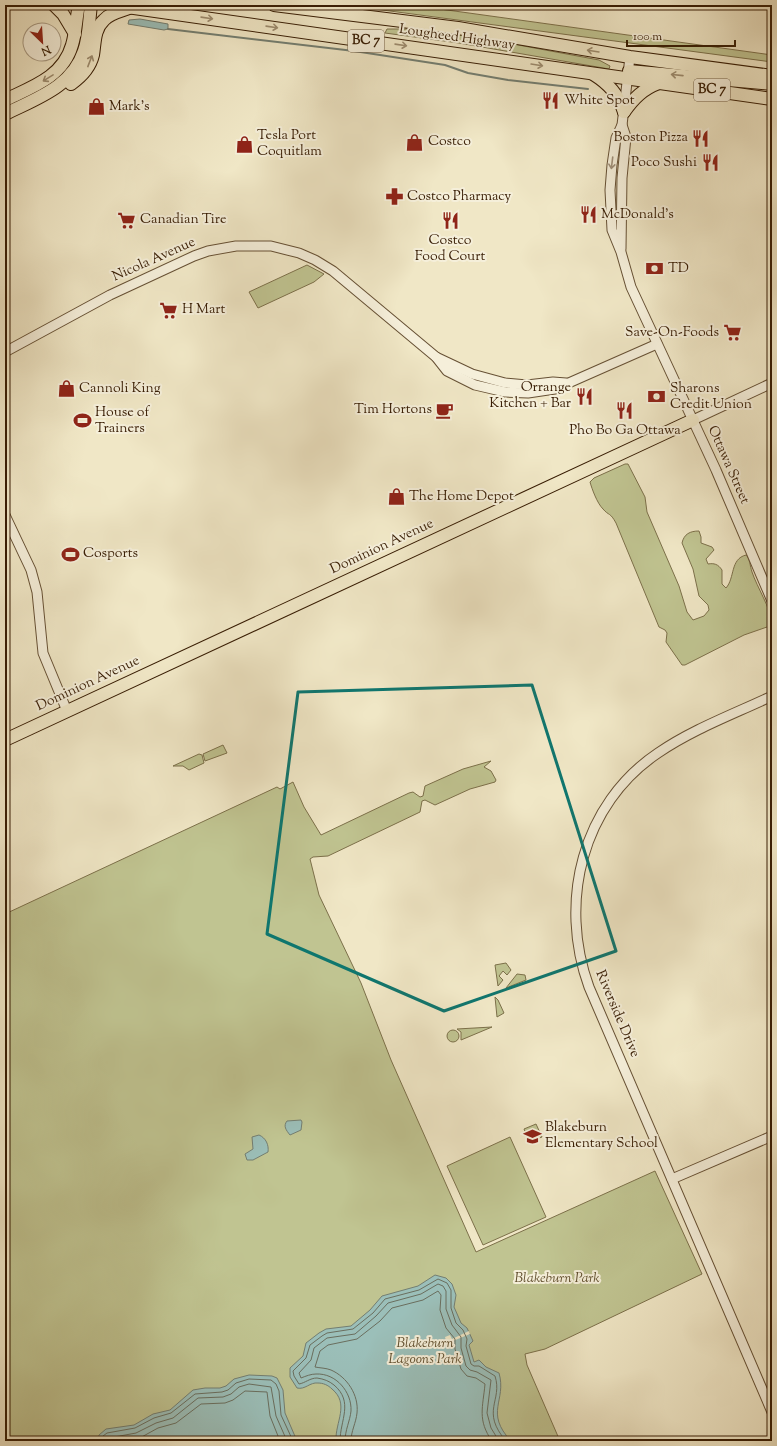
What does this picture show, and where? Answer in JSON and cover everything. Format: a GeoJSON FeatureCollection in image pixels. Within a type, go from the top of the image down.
{"type":"FeatureCollection","features":[{"type":"Feature","properties":{"kind":"main road"},"geometry":{"type":"LineString","coordinates":[[54,5],[63,14],[75,34]]}},
{"type":"Feature","properties":{"kind":"main road"},"geometry":{"type":"LineString","coordinates":[[5,100],[55,74],[69,55],[75,34],[79,5]]}},
{"type":"Feature","properties":{"kind":"main road"},"geometry":{"type":"LineString","coordinates":[[51,92],[73,74],[80,62],[85,50],[91,5]]}},
{"type":"Feature","properties":{"kind":"main road","name":"Lougheed Highway"},"geometry":{"type":"LineString","coordinates":[[113,5],[592,74],[628,75],[659,83],[772,99]]}},
{"type":"Feature","properties":{"kind":"main road","name":"Lougheed Highway"},"geometry":{"type":"LineString","coordinates":[[274,5],[458,28],[630,57],[772,76]]}},
{"type":"Feature","properties":{"kind":"main road"},"geometry":{"type":"LineString","coordinates":[[5,114],[51,92],[68,86],[79,78],[88,68],[93,56],[98,27],[104,19],[130,7]]}},
{"type":"Feature","properties":{"kind":"main road"},"geometry":{"type":"LineString","coordinates":[[592,74],[603,80],[619,98],[624,112]]}},
{"type":"Feature","properties":{"kind":"main road"},"geometry":{"type":"LineString","coordinates":[[628,75],[772,84]]}},
{"type":"Feature","properties":{"kind":"main road"},"geometry":{"type":"LineString","coordinates":[[624,112],[632,100],[643,90],[659,83]]}},
{"type":"Feature","properties":{"kind":"main road","name":"Dominion Avenue"},"geometry":{"type":"LineString","coordinates":[[5,740],[693,420]]}},
{"type":"Feature","properties":{"kind":"street","name":"Ottawa Street"},"geometry":{"type":"LineString","coordinates":[[630,57],[622,125],[626,137],[622,178],[621,252],[631,287],[693,420],[772,601]]}},
{"type":"Feature","properties":{"kind":"street","name":"Nicola Avenue"},"geometry":{"type":"LineString","coordinates":[[5,352],[110,296],[194,256],[222,248],[254,245],[286,249],[315,260],[333,271],[436,357],[466,372],[505,383],[527,386],[553,382],[567,383]]}},
{"type":"Feature","properties":{"kind":"street","name":"Nicola Avenue"},"geometry":{"type":"LineString","coordinates":[[436,357],[442,367],[463,380],[486,388],[504,392],[528,393],[555,389],[657,344]]}},
{"type":"Feature","properties":{"kind":"street"},"geometry":{"type":"LineString","coordinates":[[452,373],[480,382],[489,379]]}},
{"type":"Feature","properties":{"kind":"street","name":"Dominion Avenue"},"geometry":{"type":"LineString","coordinates":[[693,420],[772,383]]}},
{"type":"Feature","properties":{"kind":"street"},"geometry":{"type":"LineString","coordinates":[[486,388],[491,386],[518,388],[527,386]]}},
{"type":"Feature","properties":{"kind":"street"},"geometry":{"type":"LineString","coordinates":[[5,515],[31,570],[37,592],[42,653],[67,711]]}},
{"type":"Feature","properties":{"kind":"street","name":"Riverside Drive"},"geometry":{"type":"LineString","coordinates":[[772,696],[680,740],[657,754],[637,770],[619,788],[599,817],[587,844],[579,870],[574,918],[581,964],[589,987],[772,1412]]}},
{"type":"Feature","properties":{"kind":"street"},"geometry":{"type":"LineString","coordinates":[[672,1179],[772,1136]]}},
{"type":"Feature","properties":{"kind":"highlighted area"},"geometry":{"type":"Polygon","coordinates":[[[532,685],[616,951],[444,1011],[267,934],[298,692],[532,685]]]}},
{"type":"Feature","properties":{"kind":"green space"},"geometry":{"type":"Polygon","coordinates":[[[345,5],[411,5],[772,55],[772,62],[345,5]]]}},
{"type":"Feature","properties":{"kind":"green space"},"geometry":{"type":"Polygon","coordinates":[[[387,29],[415,29],[470,36],[599,60],[610,66],[609,69],[459,43],[385,33],[387,29]]]}},
{"type":"Feature","properties":{"kind":"green space"},"geometry":{"type":"Polygon","coordinates":[[[307,265],[324,274],[314,282],[258,308],[249,292],[307,265]]]}},
{"type":"Feature","properties":{"kind":"green space"},"geometry":{"type":"Polygon","coordinates":[[[628,464],[645,497],[647,512],[679,586],[687,612],[693,620],[704,616],[709,610],[708,605],[699,596],[693,569],[682,543],[684,537],[688,534],[699,531],[701,543],[712,547],[714,550],[706,559],[708,564],[716,564],[722,570],[722,584],[726,588],[731,579],[737,560],[746,555],[754,578],[767,605],[772,623],[767,627],[744,635],[685,665],[682,665],[666,642],[667,633],[659,627],[616,523],[599,503],[590,482],[594,478],[628,464]]]}},
{"type":"Feature","properties":{"kind":"green space"},"geometry":{"type":"Polygon","coordinates":[[[223,745],[227,753],[205,761],[203,754],[223,745]]]}},
{"type":"Feature","properties":{"kind":"green space"},"geometry":{"type":"Polygon","coordinates":[[[199,754],[202,755],[204,763],[189,770],[183,766],[173,766],[199,754]]]}},
{"type":"Feature","properties":{"kind":"green space"},"geometry":{"type":"Polygon","coordinates":[[[491,761],[484,767],[491,771],[496,780],[495,782],[470,789],[435,805],[425,800],[422,801],[420,812],[328,856],[313,857],[310,859],[319,895],[361,983],[391,1060],[476,1252],[655,1171],[702,1274],[545,1349],[525,1354],[527,1365],[560,1441],[5,1441],[5,914],[277,787],[280,789],[293,782],[304,807],[321,835],[409,793],[413,792],[420,797],[423,796],[425,786],[463,769],[491,761]]]}},
{"type":"Feature","properties":{"kind":"green space"},"geometry":{"type":"Polygon","coordinates":[[[506,963],[511,970],[507,975],[503,971],[499,976],[503,980],[498,986],[495,965],[506,963]]]}},
{"type":"Feature","properties":{"kind":"green space"},"geometry":{"type":"Polygon","coordinates":[[[517,974],[525,975],[526,980],[506,988],[517,974]]]}},
{"type":"Feature","properties":{"kind":"green space"},"geometry":{"type":"Polygon","coordinates":[[[495,997],[504,1013],[497,1017],[495,997]]]}},
{"type":"Feature","properties":{"kind":"green space"},"geometry":{"type":"Polygon","coordinates":[[[492,1027],[461,1040],[461,1032],[457,1029],[492,1027]]]}},
{"type":"Feature","properties":{"kind":"green space"},"geometry":{"type":"Polygon","coordinates":[[[455,1030],[458,1031],[458,1041],[451,1042],[448,1041],[447,1034],[448,1031],[455,1030]]]}},
{"type":"Feature","properties":{"kind":"green space"},"geometry":{"type":"Polygon","coordinates":[[[536,1124],[542,1137],[529,1142],[524,1129],[536,1124]]]}},
{"type":"Feature","properties":{"kind":"green space"},"geometry":{"type":"Polygon","coordinates":[[[510,1137],[546,1217],[483,1245],[447,1166],[510,1137]]]}},
{"type":"Feature","properties":{"kind":"water"},"geometry":{"type":"Polygon","coordinates":[[[140,19],[168,24],[168,29],[164,30],[128,24],[129,20],[140,19]]]}},
{"type":"Feature","properties":{"kind":"water"},"geometry":{"type":"Polygon","coordinates":[[[301,1120],[301,1130],[290,1135],[285,1126],[287,1121],[301,1120]]]}},
{"type":"Feature","properties":{"kind":"water"},"geometry":{"type":"Polygon","coordinates":[[[259,1135],[264,1138],[268,1147],[268,1152],[253,1160],[247,1160],[245,1154],[253,1149],[252,1137],[259,1135]]]}},
{"type":"Feature","properties":{"kind":"water"},"geometry":{"type":"Polygon","coordinates":[[[435,1275],[446,1278],[452,1284],[456,1295],[454,1307],[461,1323],[467,1328],[473,1341],[469,1345],[474,1362],[479,1360],[486,1367],[499,1373],[501,1383],[497,1414],[503,1431],[511,1441],[336,1441],[341,1407],[337,1395],[329,1386],[322,1383],[315,1383],[303,1388],[297,1388],[290,1377],[290,1368],[303,1356],[306,1343],[319,1333],[326,1329],[351,1326],[370,1310],[382,1296],[418,1286],[435,1275]]]}},
{"type":"Feature","properties":{"kind":"water"},"geometry":{"type":"Polygon","coordinates":[[[249,1375],[272,1376],[277,1378],[283,1390],[285,1413],[297,1441],[98,1441],[99,1435],[106,1429],[134,1425],[153,1414],[170,1410],[193,1390],[220,1388],[226,1386],[234,1379],[249,1375]]]}},
{"type":"Feature","properties":{"kind":"pier"},"geometry":{"type":"Polygon","coordinates":[[[469,1331],[470,1334],[453,1341],[455,1345],[450,1348],[447,1344],[445,1337],[450,1335],[452,1339],[469,1331]]]}},
{"type":"Feature","properties":{"kind":"waterway"},"geometry":{"type":"LineString","coordinates":[[14,5],[39,8]]}},
{"type":"Feature","properties":{"kind":"waterway"},"geometry":{"type":"LineString","coordinates":[[168,29],[354,51],[445,65],[468,73],[508,80],[588,89]]}},
{"type":"Feature","properties":{"kind":"place","name":"White Spot"},"geometry":{"type":"Point","coordinates":[551,101]}},
{"type":"Feature","properties":{"kind":"place","name":"Mark's"},"geometry":{"type":"Point","coordinates":[96,107]}},
{"type":"Feature","properties":{"kind":"place","name":"Boston Pizza"},"geometry":{"type":"Point","coordinates":[701,138]}},
{"type":"Feature","properties":{"kind":"place","name":"Costco"},"geometry":{"type":"Point","coordinates":[415,142]}},
{"type":"Feature","properties":{"kind":"place","name":"Tesla Port Coquitlam"},"geometry":{"type":"Point","coordinates":[244,144]}},
{"type":"Feature","properties":{"kind":"place","name":"Poco Sushi"},"geometry":{"type":"Point","coordinates":[710,163]}},
{"type":"Feature","properties":{"kind":"place","name":"Costco Pharmacy"},"geometry":{"type":"Point","coordinates":[394,197]}},
{"type":"Feature","properties":{"kind":"place","name":"McDonald's"},"geometry":{"type":"Point","coordinates":[588,215]}},
{"type":"Feature","properties":{"kind":"place","name":"Canadian Tire"},"geometry":{"type":"Point","coordinates":[127,220]}},
{"type":"Feature","properties":{"kind":"place","name":"Costco Food Court"},"geometry":{"type":"Point","coordinates":[450,221]}},
{"type":"Feature","properties":{"kind":"place","name":"TD"},"geometry":{"type":"Point","coordinates":[655,269]}},
{"type":"Feature","properties":{"kind":"place","name":"H Mart"},"geometry":{"type":"Point","coordinates":[169,310]}},
{"type":"Feature","properties":{"kind":"place","name":"Save-On-Foods"},"geometry":{"type":"Point","coordinates":[732,333]}},
{"type":"Feature","properties":{"kind":"place","name":"Cannoli King"},"geometry":{"type":"Point","coordinates":[66,389]}},
{"type":"Feature","properties":{"kind":"place","name":"Orrange Kitchen + Bar"},"geometry":{"type":"Point","coordinates":[584,396]}},
{"type":"Feature","properties":{"kind":"place","name":"Sharons Credit Union"},"geometry":{"type":"Point","coordinates":[657,397]}},
{"type":"Feature","properties":{"kind":"place","name":"Tim Hortons"},"geometry":{"type":"Point","coordinates":[445,410]}},
{"type":"Feature","properties":{"kind":"place","name":"Pho Bo Ga Ottawa"},"geometry":{"type":"Point","coordinates":[625,411]}},
{"type":"Feature","properties":{"kind":"place","name":"House of Trainers"},"geometry":{"type":"Point","coordinates":[82,421]}},
{"type":"Feature","properties":{"kind":"place","name":"The Home Depot"},"geometry":{"type":"Point","coordinates":[396,497]}},
{"type":"Feature","properties":{"kind":"place","name":"Cosports"},"geometry":{"type":"Point","coordinates":[70,554]}},
{"type":"Feature","properties":{"kind":"place","name":"Blakeburn Elementary School"},"geometry":{"type":"Point","coordinates":[532,1136]}},
{"type":"Feature","properties":{"kind":"park label","name":"Blakeburn Park"},"geometry":{"type":"Point","coordinates":[557,1279]}},
{"type":"Feature","properties":{"kind":"park label","name":"Blakeburn Lagoons Park"},"geometry":{"type":"Point","coordinates":[425,1352]}}]}
